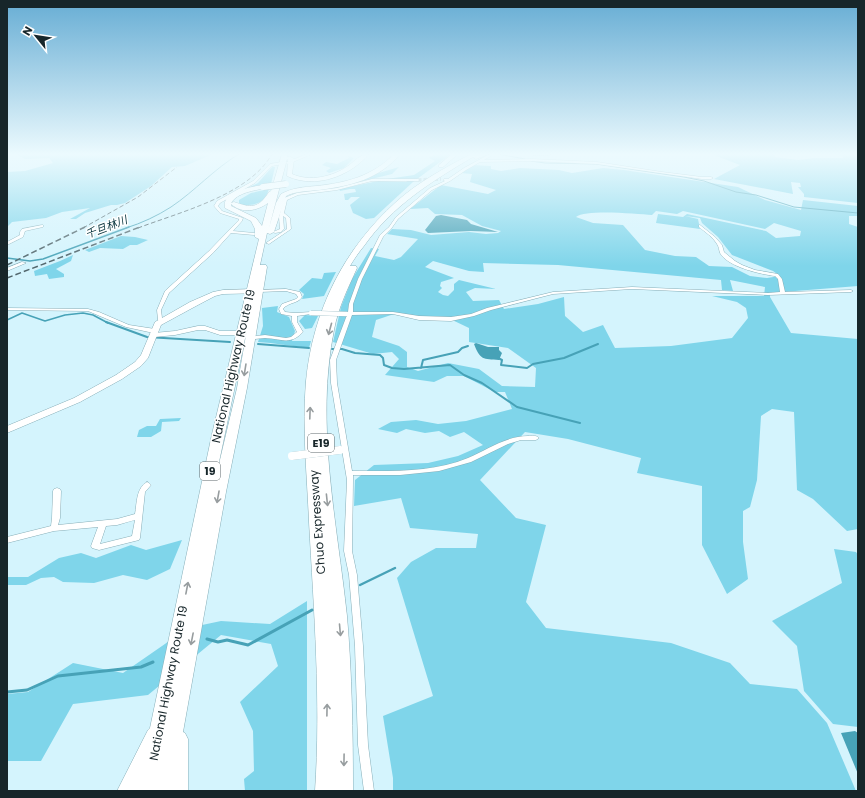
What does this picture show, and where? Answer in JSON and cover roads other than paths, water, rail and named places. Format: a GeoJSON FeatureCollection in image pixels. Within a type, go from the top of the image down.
{"type":"FeatureCollection","features":[{"type":"Feature","properties":{"kind":"highway"},"geometry":{"type":"LineString","coordinates":[[248,191],[230,199],[227,203],[228,207],[232,210],[258,221],[260,235],[256,247],[258,259]]}},
{"type":"Feature","properties":{"kind":"highway"},"geometry":{"type":"LineString","coordinates":[[252,191],[236,199],[234,201],[234,205],[246,208],[256,206],[266,201],[271,191]]}},
{"type":"Feature","properties":{"kind":"highway","name":"National Highway Route 19"},"geometry":{"type":"LineString","coordinates":[[255,291],[258,259],[268,214],[276,191]]}},
{"type":"Feature","properties":{"kind":"highway","name":"National Highway Route 19"},"geometry":{"type":"LineString","coordinates":[[147,791],[208,482],[281,191]]}},
{"type":"Feature","properties":{"kind":"highway"},"geometry":{"type":"LineString","coordinates":[[271,235],[283,195],[294,191]]}},
{"type":"Feature","properties":{"kind":"highway"},"geometry":{"type":"LineString","coordinates":[[390,211],[399,199],[409,191]]}},
{"type":"Feature","properties":{"kind":"highway","name":"Chuo Expressway"},"geometry":{"type":"LineString","coordinates":[[325,791],[327,689],[325,634],[310,426],[314,356],[321,322],[338,280],[362,242],[390,211],[413,191]]}},
{"type":"Feature","properties":{"kind":"highway","name":"Chuo Expressway"},"geometry":{"type":"LineString","coordinates":[[343,791],[344,687],[338,609],[320,430],[321,378],[328,336],[341,291],[350,273],[383,224],[420,191]]}},
{"type":"Feature","properties":{"kind":"highway","name":"National Highway Route 19"},"geometry":{"type":"LineString","coordinates":[[165,791],[180,701],[219,492],[242,388],[245,335]]}},
{"type":"Feature","properties":{"kind":"highway"},"geometry":{"type":"LineString","coordinates":[[178,791],[180,701]]}},
{"type":"Feature","properties":{"kind":"highway"},"geometry":{"type":"LineString","coordinates":[[127,791],[160,725]]}},
{"type":"Feature","properties":{"kind":"street"},"geometry":{"type":"LineString","coordinates":[[163,321],[160,319],[159,310],[167,292],[211,252],[242,219],[219,211],[216,206],[218,202],[237,191]]}},
{"type":"Feature","properties":{"kind":"street"},"geometry":{"type":"LineString","coordinates":[[271,235],[282,229],[282,213],[285,199],[297,194],[319,191]]}},
{"type":"Feature","properties":{"kind":"street"},"geometry":{"type":"LineString","coordinates":[[370,791],[363,744],[359,646],[353,575],[348,550],[349,473],[343,450],[333,370],[337,349],[351,304],[360,279],[380,236],[390,228],[397,218],[428,191]]}},
{"type":"Feature","properties":{"kind":"street"},"geometry":{"type":"LineString","coordinates":[[271,235],[289,230],[288,218],[282,213]]}},
{"type":"Feature","properties":{"kind":"street"},"geometry":{"type":"LineString","coordinates":[[7,244],[22,236],[23,230],[42,226]]}},
{"type":"Feature","properties":{"kind":"street"},"geometry":{"type":"LineString","coordinates":[[700,226],[720,244],[722,252],[725,256],[746,269],[776,275],[780,279],[783,294]]}},
{"type":"Feature","properties":{"kind":"street"},"geometry":{"type":"LineString","coordinates":[[229,232],[254,234]]}},
{"type":"Feature","properties":{"kind":"street"},"geometry":{"type":"LineString","coordinates":[[7,270],[24,263]]}},
{"type":"Feature","properties":{"kind":"street"},"geometry":{"type":"LineString","coordinates":[[7,430],[77,400],[119,377],[138,364],[145,356],[157,326],[163,321],[213,294],[223,292],[286,290],[298,293],[300,296],[298,300],[284,305],[281,309],[283,313],[295,315],[311,313],[393,313],[420,318],[451,319],[472,315],[489,308],[553,293],[632,288],[691,292],[783,294],[851,291]]}},
{"type":"Feature","properties":{"kind":"street"},"geometry":{"type":"LineString","coordinates":[[7,308],[88,310],[98,313],[112,321],[154,336],[205,328],[220,333],[284,340],[291,339],[300,332],[294,324],[293,320],[295,315]]}},
{"type":"Feature","properties":{"kind":"street"},"geometry":{"type":"LineString","coordinates":[[349,473],[400,473],[439,469],[468,460],[506,442],[521,438],[536,438]]}},
{"type":"Feature","properties":{"kind":"street"},"geometry":{"type":"LineString","coordinates":[[292,456],[343,450]]}},
{"type":"Feature","properties":{"kind":"street"},"geometry":{"type":"LineString","coordinates":[[103,524],[95,546],[99,547],[136,538],[142,491],[147,485]]}},
{"type":"Feature","properties":{"kind":"street"},"geometry":{"type":"LineString","coordinates":[[54,528],[56,518],[56,491]]}},
{"type":"Feature","properties":{"kind":"street"},"geometry":{"type":"LineString","coordinates":[[7,540],[54,528],[103,524],[139,516]]}},
{"type":"Feature","properties":{"kind":"waterway","name":"千旦林川"},"geometry":{"type":"LineString","coordinates":[[129,227],[149,219],[171,207],[191,191]]}},
{"type":"Feature","properties":{"kind":"waterway"},"geometry":{"type":"LineString","coordinates":[[734,191],[756,195],[794,207],[858,213]]}},
{"type":"Feature","properties":{"kind":"waterway","name":"千旦林川"},"geometry":{"type":"LineString","coordinates":[[7,258],[30,261],[43,259],[129,227]]}},
{"type":"Feature","properties":{"kind":"waterway"},"geometry":{"type":"LineString","coordinates":[[7,320],[22,313],[45,321],[65,315],[83,313],[93,315],[106,322]]}},
{"type":"Feature","properties":{"kind":"waterway"},"geometry":{"type":"LineString","coordinates":[[106,322],[147,337],[230,342]]}},
{"type":"Feature","properties":{"kind":"waterway"},"geometry":{"type":"LineString","coordinates":[[258,344],[309,348]]}},
{"type":"Feature","properties":{"kind":"waterway"},"geometry":{"type":"LineString","coordinates":[[498,358],[502,360],[501,365],[527,368],[533,364],[564,358],[598,344]]}},
{"type":"Feature","properties":{"kind":"waterway"},"geometry":{"type":"LineString","coordinates":[[421,368],[423,360],[458,352],[462,348],[468,346]]}},
{"type":"Feature","properties":{"kind":"waterway"},"geometry":{"type":"LineString","coordinates":[[332,349],[342,349],[355,353],[380,355],[383,358],[384,365],[392,368],[404,369],[421,368]]}},
{"type":"Feature","properties":{"kind":"waterway"},"geometry":{"type":"LineString","coordinates":[[421,368],[450,365],[464,375],[482,383],[517,407],[580,423]]}},
{"type":"Feature","properties":{"kind":"waterway"},"geometry":{"type":"LineString","coordinates":[[360,585],[395,568]]}},
{"type":"Feature","properties":{"kind":"waterway"},"geometry":{"type":"LineString","coordinates":[[207,639],[218,642],[227,640],[248,645],[312,610]]}},
{"type":"Feature","properties":{"kind":"waterway"},"geometry":{"type":"LineString","coordinates":[[7,692],[27,690],[58,676],[141,667],[153,662]]}},
{"type":"Feature","properties":{"kind":"railway"},"geometry":{"type":"LineString","coordinates":[[83,228],[145,191]]}},
{"type":"Feature","properties":{"kind":"railway"},"geometry":{"type":"LineString","coordinates":[[138,228],[193,208],[230,191]]}},
{"type":"Feature","properties":{"kind":"railway"},"geometry":{"type":"LineString","coordinates":[[7,278],[140,227]]}},
{"type":"Feature","properties":{"kind":"railway"},"geometry":{"type":"LineString","coordinates":[[7,265],[83,228]]}}]}
